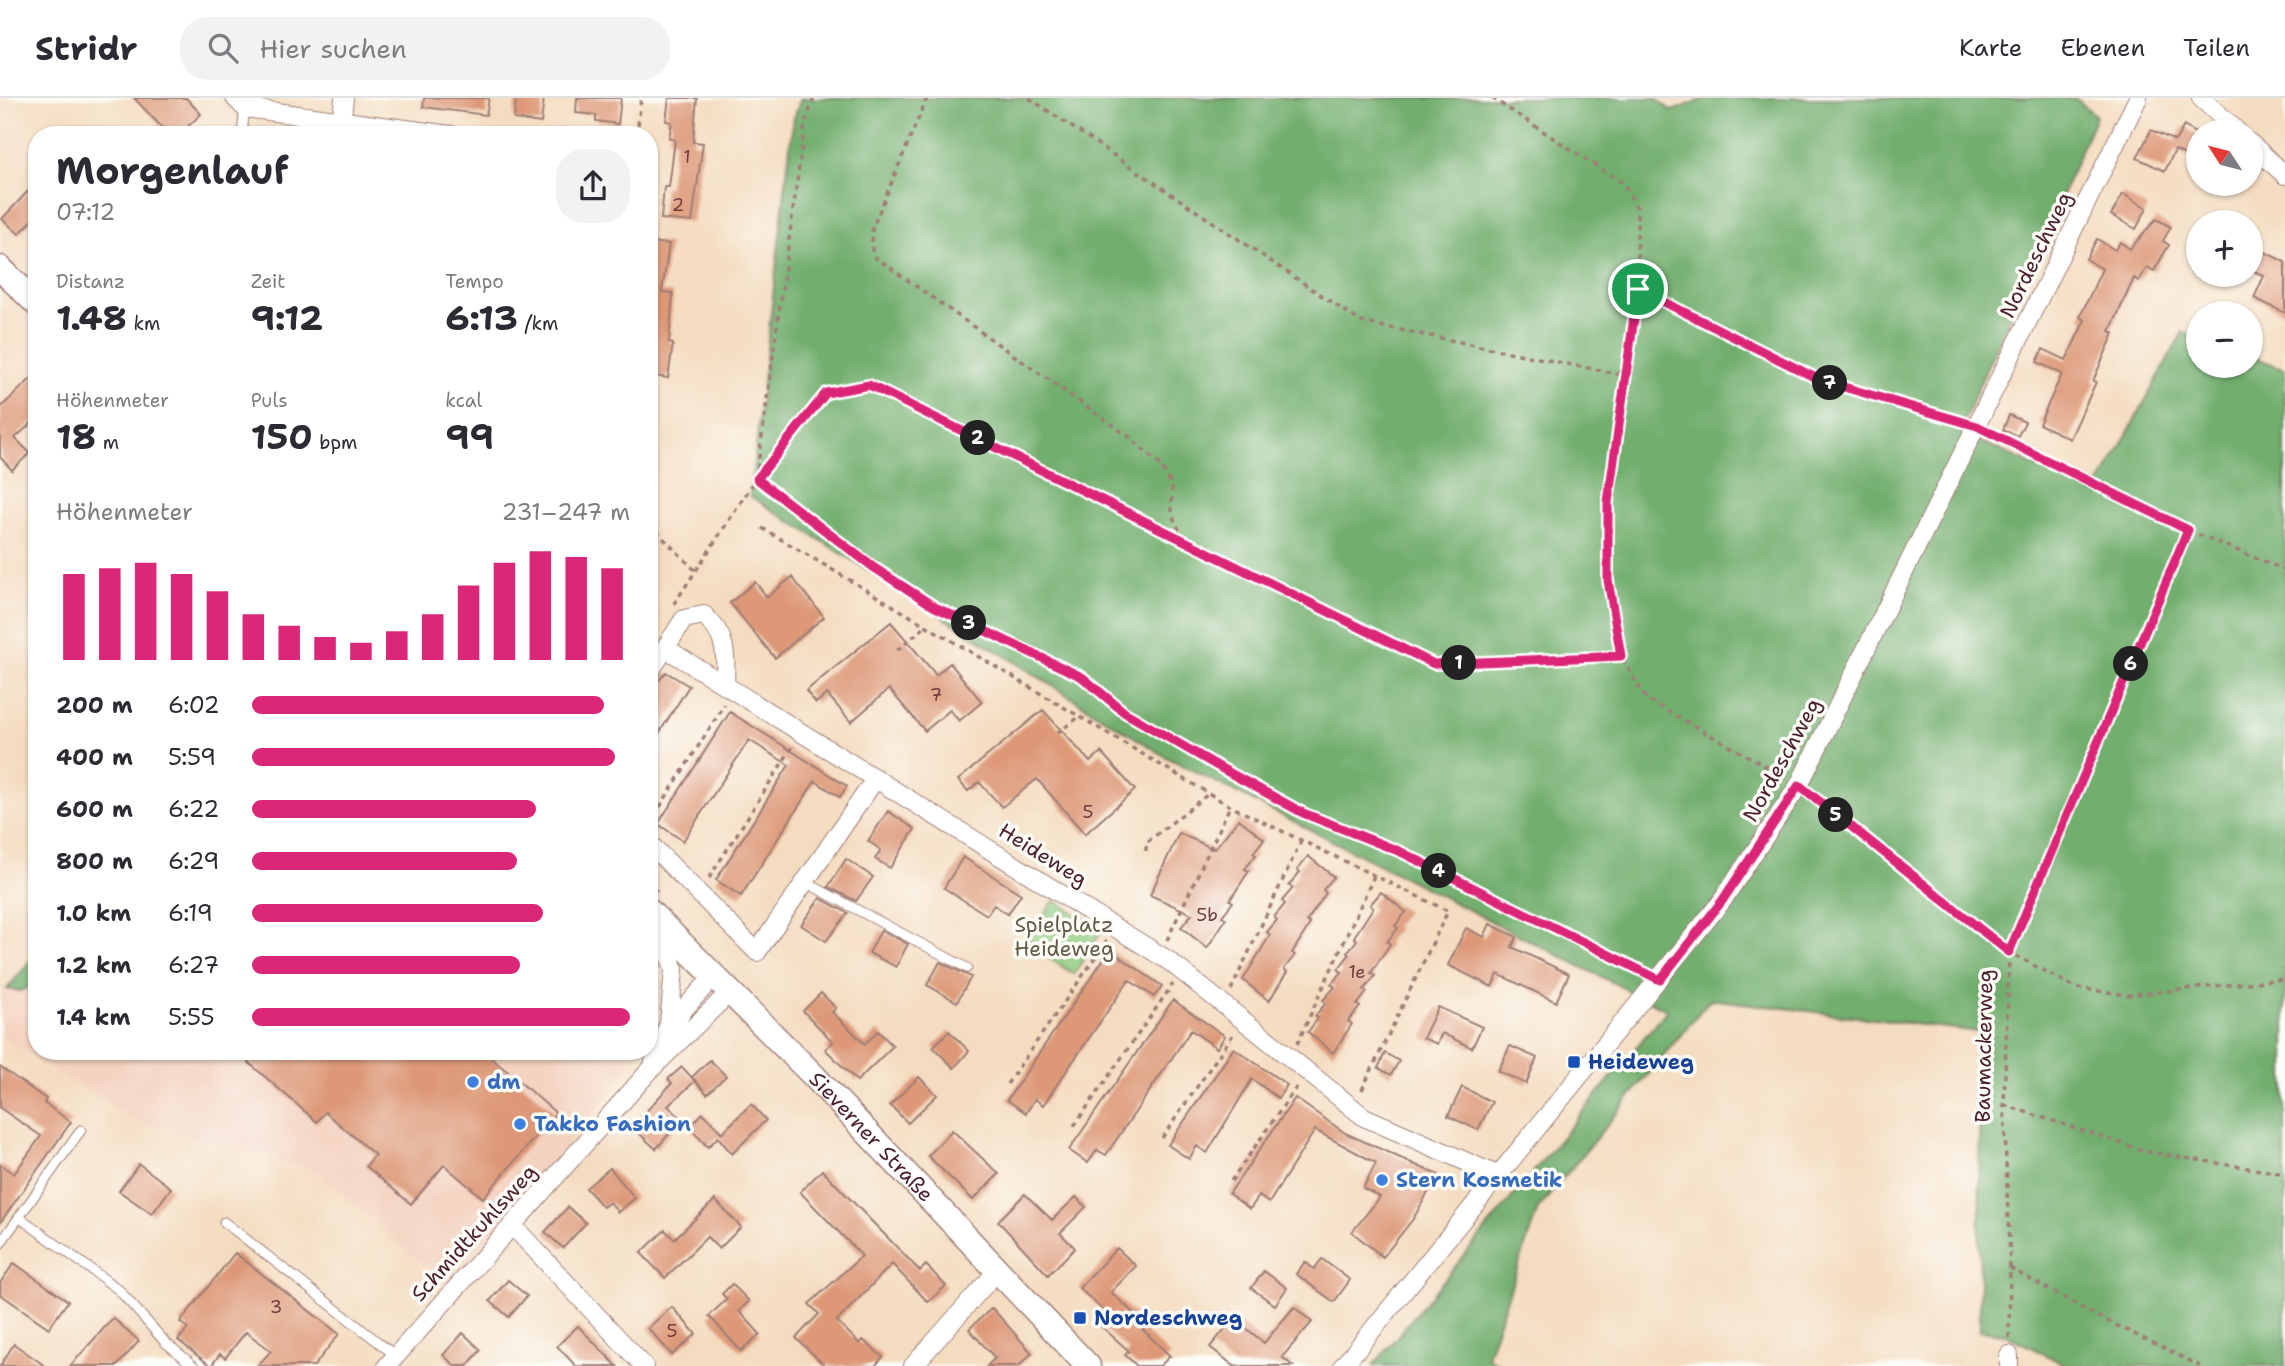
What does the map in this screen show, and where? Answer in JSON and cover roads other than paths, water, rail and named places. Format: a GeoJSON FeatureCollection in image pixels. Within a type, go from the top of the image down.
{"type":"FeatureCollection","features":[{"type":"Feature","properties":{"kind":"main road"},"geometry":{"type":"LineString","coordinates":[[0,268],[28,295]]}},
{"type":"Feature","properties":{"kind":"main road","name":"Sieverner Straße"},"geometry":{"type":"LineString","coordinates":[[658,921],[848,1111],[1088,1366]]}},
{"type":"Feature","properties":{"kind":"street"},"geometry":{"type":"LineString","coordinates":[[340,126],[344,98]]}},
{"type":"Feature","properties":{"kind":"street","name":"Nordeschweg"},"geometry":{"type":"LineString","coordinates":[[1343,1366],[1660,980],[1722,901],[1799,785],[2138,98]]}},
{"type":"Feature","properties":{"kind":"street"},"geometry":{"type":"LineString","coordinates":[[2200,98],[2224,119]]}},
{"type":"Feature","properties":{"kind":"street"},"geometry":{"type":"LineString","coordinates":[[242,102],[332,126]]}},
{"type":"Feature","properties":{"kind":"street"},"geometry":{"type":"LineString","coordinates":[[2263,155],[2285,175]]}},
{"type":"Feature","properties":{"kind":"street"},"geometry":{"type":"LineString","coordinates":[[658,659],[684,619],[704,615],[720,630],[729,688]]}},
{"type":"Feature","properties":{"kind":"street","name":"Heideweg"},"geometry":{"type":"LineString","coordinates":[[665,648],[1160,955],[1364,1117],[1499,1176]]}},
{"type":"Feature","properties":{"kind":"street"},"geometry":{"type":"LineString","coordinates":[[658,852],[757,952],[876,778]]}},
{"type":"Feature","properties":{"kind":"street","name":"Schmidtkuhlsweg"},"geometry":{"type":"LineString","coordinates":[[658,929],[674,970],[671,1007],[658,1053]]}},
{"type":"Feature","properties":{"kind":"street","name":"Schmidtkuhlsweg"},"geometry":{"type":"LineString","coordinates":[[663,1041],[685,1007],[722,984]]}},
{"type":"Feature","properties":{"kind":"street","name":"Schmidtkuhlsweg"},"geometry":{"type":"LineString","coordinates":[[391,1361],[652,1068],[722,984]]}},
{"type":"Feature","properties":{"kind":"street","name":"Schmidtkuhlsweg"},"geometry":{"type":"LineString","coordinates":[[652,1068],[655,1060]]}},
{"type":"Feature","properties":{"kind":"street"},"geometry":{"type":"LineString","coordinates":[[512,1225],[644,1366]]}},
{"type":"Feature","properties":{"kind":"street"},"geometry":{"type":"LineString","coordinates":[[913,1366],[997,1271]]}},
{"type":"Feature","properties":{"kind":"lane"},"geometry":{"type":"LineString","coordinates":[[242,102],[242,126]]}},
{"type":"Feature","properties":{"kind":"lane"},"geometry":{"type":"LineString","coordinates":[[805,882],[967,968]]}},
{"type":"Feature","properties":{"kind":"lane"},"geometry":{"type":"LineString","coordinates":[[0,1244],[81,1130]]}},
{"type":"Feature","properties":{"kind":"lane"},"geometry":{"type":"LineString","coordinates":[[19,1217],[119,1290],[165,1342],[194,1366]]}},
{"type":"Feature","properties":{"kind":"lane"},"geometry":{"type":"LineString","coordinates":[[224,1222],[391,1361]]}},
{"type":"Feature","properties":{"kind":"place","name":"Heideweg"},"geometry":{"type":"Point","coordinates":[1574,1062]}},
{"type":"Feature","properties":{"kind":"place","name":"dm"},"geometry":{"type":"Point","coordinates":[473,1082]}},
{"type":"Feature","properties":{"kind":"place","name":"Takko Fashion"},"geometry":{"type":"Point","coordinates":[520,1124]}},
{"type":"Feature","properties":{"kind":"place","name":"Stern Kosmetik"},"geometry":{"type":"Point","coordinates":[1382,1180]}},
{"type":"Feature","properties":{"kind":"place","name":"Nordeschweg"},"geometry":{"type":"Point","coordinates":[1080,1318]}},
{"type":"Feature","properties":{"kind":"park label","name":"Spielplatz Heideweg"},"geometry":{"type":"Point","coordinates":[1064,937]}}]}
